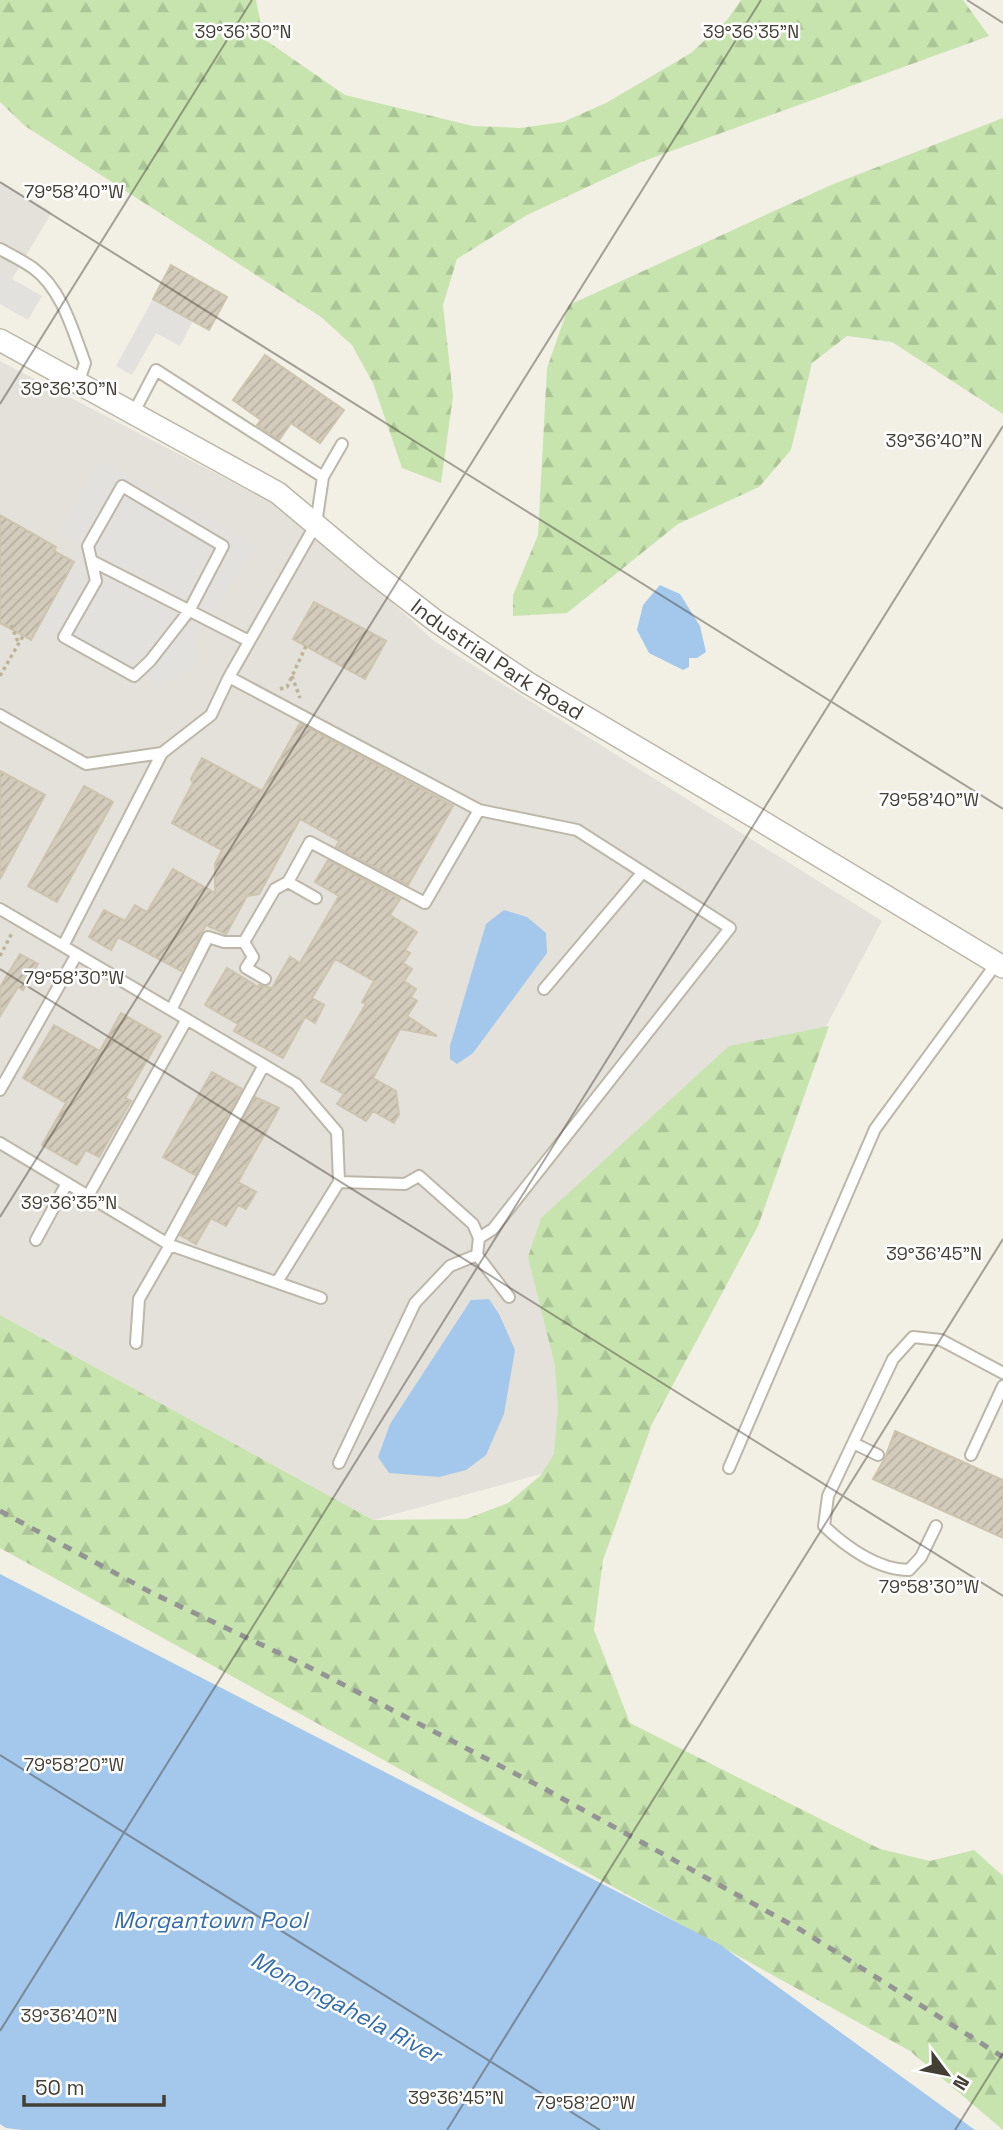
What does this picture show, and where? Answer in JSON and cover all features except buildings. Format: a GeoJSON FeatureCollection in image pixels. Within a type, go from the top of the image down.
{"type":"FeatureCollection","features":[{"type":"Feature","properties":{"kind":"street","name":"Industrial Park Road"},"geometry":{"type":"LineString","coordinates":[[0,340],[278,493],[437,622],[528,683],[1000,965]]}},
{"type":"Feature","properties":{"kind":"lane"},"geometry":{"type":"LineString","coordinates":[[0,249],[35,269],[52,289],[67,315],[85,363],[78,384]]}},
{"type":"Feature","properties":{"kind":"lane"},"geometry":{"type":"LineString","coordinates":[[133,414],[156,370],[323,477]]}},
{"type":"Feature","properties":{"kind":"lane"},"geometry":{"type":"LineString","coordinates":[[63,946],[162,753],[211,715],[229,677],[316,524],[323,477],[342,444]]}},
{"type":"Feature","properties":{"kind":"lane"},"geometry":{"type":"LineString","coordinates":[[122,486],[223,545],[189,611],[150,661],[134,676],[64,637],[96,581],[88,545],[122,486]]}},
{"type":"Feature","properties":{"kind":"lane"},"geometry":{"type":"LineString","coordinates":[[92,561],[249,641]]}},
{"type":"Feature","properties":{"kind":"lane"},"geometry":{"type":"LineString","coordinates":[[229,677],[479,810],[577,830],[730,928],[494,1229],[479,1238]]}},
{"type":"Feature","properties":{"kind":"lane"},"geometry":{"type":"LineString","coordinates":[[0,715],[86,764],[162,753]]}},
{"type":"Feature","properties":{"kind":"lane"},"geometry":{"type":"LineString","coordinates":[[244,942],[275,889],[288,882],[310,842],[425,903],[479,810]]}},
{"type":"Feature","properties":{"kind":"lane"},"geometry":{"type":"LineString","coordinates":[[544,989],[643,872]]}},
{"type":"Feature","properties":{"kind":"lane"},"geometry":{"type":"LineString","coordinates":[[288,882],[316,898]]}},
{"type":"Feature","properties":{"kind":"lane"},"geometry":{"type":"LineString","coordinates":[[0,909],[296,1084],[337,1132],[340,1182],[277,1282]]}},
{"type":"Feature","properties":{"kind":"lane"},"geometry":{"type":"LineString","coordinates":[[171,1010],[208,937],[224,942],[244,942]]}},
{"type":"Feature","properties":{"kind":"lane"},"geometry":{"type":"LineString","coordinates":[[244,942],[253,957],[246,968],[265,979]]}},
{"type":"Feature","properties":{"kind":"lane"},"geometry":{"type":"LineString","coordinates":[[0,1090],[77,954]]}},
{"type":"Feature","properties":{"kind":"lane"},"geometry":{"type":"LineString","coordinates":[[729,1468],[875,1129],[1000,965]]}},
{"type":"Feature","properties":{"kind":"lane"},"geometry":{"type":"LineString","coordinates":[[88,1196],[187,1019]]}},
{"type":"Feature","properties":{"kind":"lane"},"geometry":{"type":"LineString","coordinates":[[136,1343],[139,1298],[264,1065]]}},
{"type":"Feature","properties":{"kind":"lane"},"geometry":{"type":"LineString","coordinates":[[0,1143],[169,1244],[321,1298]]}},
{"type":"Feature","properties":{"kind":"lane"},"geometry":{"type":"LineString","coordinates":[[340,1182],[405,1184],[419,1176],[474,1224],[479,1238],[477,1255],[509,1297]]}},
{"type":"Feature","properties":{"kind":"lane"},"geometry":{"type":"LineString","coordinates":[[36,1240],[67,1183]]}},
{"type":"Feature","properties":{"kind":"lane"},"geometry":{"type":"LineString","coordinates":[[339,1463],[415,1303],[450,1266],[477,1255]]}},
{"type":"Feature","properties":{"kind":"lane"},"geometry":{"type":"LineString","coordinates":[[936,1526],[921,1557],[909,1570],[893,1570],[843,1545],[824,1526],[828,1496],[893,1359],[913,1337],[941,1340],[1003,1373]]}},
{"type":"Feature","properties":{"kind":"lane"},"geometry":{"type":"LineString","coordinates":[[971,1455],[1003,1387]]}},
{"type":"Feature","properties":{"kind":"lane"},"geometry":{"type":"LineString","coordinates":[[853,1443],[878,1455]]}},
{"type":"Feature","properties":{"kind":"path"},"geometry":{"type":"LineString","coordinates":[[11,625],[19,643]]}},
{"type":"Feature","properties":{"kind":"path"},"geometry":{"type":"LineString","coordinates":[[0,676],[23,636]]}},
{"type":"Feature","properties":{"kind":"path"},"geometry":{"type":"LineString","coordinates":[[261,694],[287,687],[306,646]]}},
{"type":"Feature","properties":{"kind":"path"},"geometry":{"type":"LineString","coordinates":[[0,956],[19,920]]}},
{"type":"Feature","properties":{"kind":"shaded area"},"geometry":{"type":"Polygon","coordinates":[[[0,181],[52,212],[0,299],[0,181]]]}},
{"type":"Feature","properties":{"kind":"shaded area"},"geometry":{"type":"Polygon","coordinates":[[[0,272],[42,296],[28,320],[0,304],[0,272]]]}},
{"type":"Feature","properties":{"kind":"shaded area"},"geometry":{"type":"Polygon","coordinates":[[[153,299],[193,321],[180,346],[156,333],[132,375],[116,366],[153,299]]]}},
{"type":"Feature","properties":{"kind":"shaded area"},"geometry":{"type":"Polygon","coordinates":[[[0,361],[298,516],[434,641],[882,921],[596,1459],[373,1520],[0,1315],[0,361]]]}},
{"type":"Feature","properties":{"kind":"shaded area"},"geometry":{"type":"Polygon","coordinates":[[[100,459],[257,545],[194,639],[199,663],[157,690],[150,676],[134,682],[36,633],[74,562],[79,543],[58,533],[100,459]]]}},
{"type":"Feature","properties":{"kind":"green space"},"geometry":{"type":"Polygon","coordinates":[[[0,0],[256,0],[264,39],[345,95],[473,126],[520,128],[563,122],[606,103],[691,53],[727,20],[741,0],[963,0],[989,36],[641,162],[527,215],[457,259],[443,305],[453,396],[441,483],[402,468],[373,383],[352,345],[321,317],[25,126],[0,102],[0,0]]]}},
{"type":"Feature","properties":{"kind":"green space"},"geometry":{"type":"Polygon","coordinates":[[[1003,118],[1003,414],[892,342],[847,336],[812,363],[791,450],[759,487],[678,524],[567,613],[513,616],[513,595],[538,535],[547,368],[569,305],[831,185],[1003,118]]]}},
{"type":"Feature","properties":{"kind":"green space"},"geometry":{"type":"Polygon","coordinates":[[[829,1026],[758,1226],[652,1424],[603,1560],[594,1630],[630,1723],[880,1849],[930,1861],[974,1850],[1003,1876],[1003,2130],[910,2051],[0,1548],[0,1315],[373,1520],[466,1519],[508,1503],[541,1475],[554,1454],[558,1409],[555,1365],[528,1257],[541,1218],[729,1046],[829,1026]]]}},
{"type":"Feature","properties":{"kind":"water"},"geometry":{"type":"Polygon","coordinates":[[[660,585],[680,594],[700,626],[706,652],[697,658],[689,658],[689,667],[683,670],[649,653],[637,630],[643,605],[660,585]]]}},
{"type":"Feature","properties":{"kind":"water"},"geometry":{"type":"Polygon","coordinates":[[[504,910],[527,917],[546,933],[547,953],[473,1053],[457,1064],[450,1059],[450,1046],[486,924],[504,910]]]}},
{"type":"Feature","properties":{"kind":"water"},"geometry":{"type":"Polygon","coordinates":[[[489,1299],[515,1350],[504,1414],[486,1455],[466,1470],[439,1477],[389,1473],[378,1457],[390,1424],[471,1300],[489,1299]]]}},
{"type":"Feature","properties":{"kind":"water","name":"Morgantown Pool"},"geometry":{"type":"Polygon","coordinates":[[[0,1574],[719,1944],[975,2130],[6,2128],[0,2124],[0,1574]]]}},
{"type":"Feature","properties":{"kind":"railway"},"geometry":{"type":"LineString","coordinates":[[0,1511],[152,1593],[315,1670],[545,1789],[801,1930],[1003,2057]]}},
{"type":"Feature","properties":{"kind":"water label","name":"Monongahela River"},"geometry":{"type":"Point","coordinates":[346,2007]}}]}
